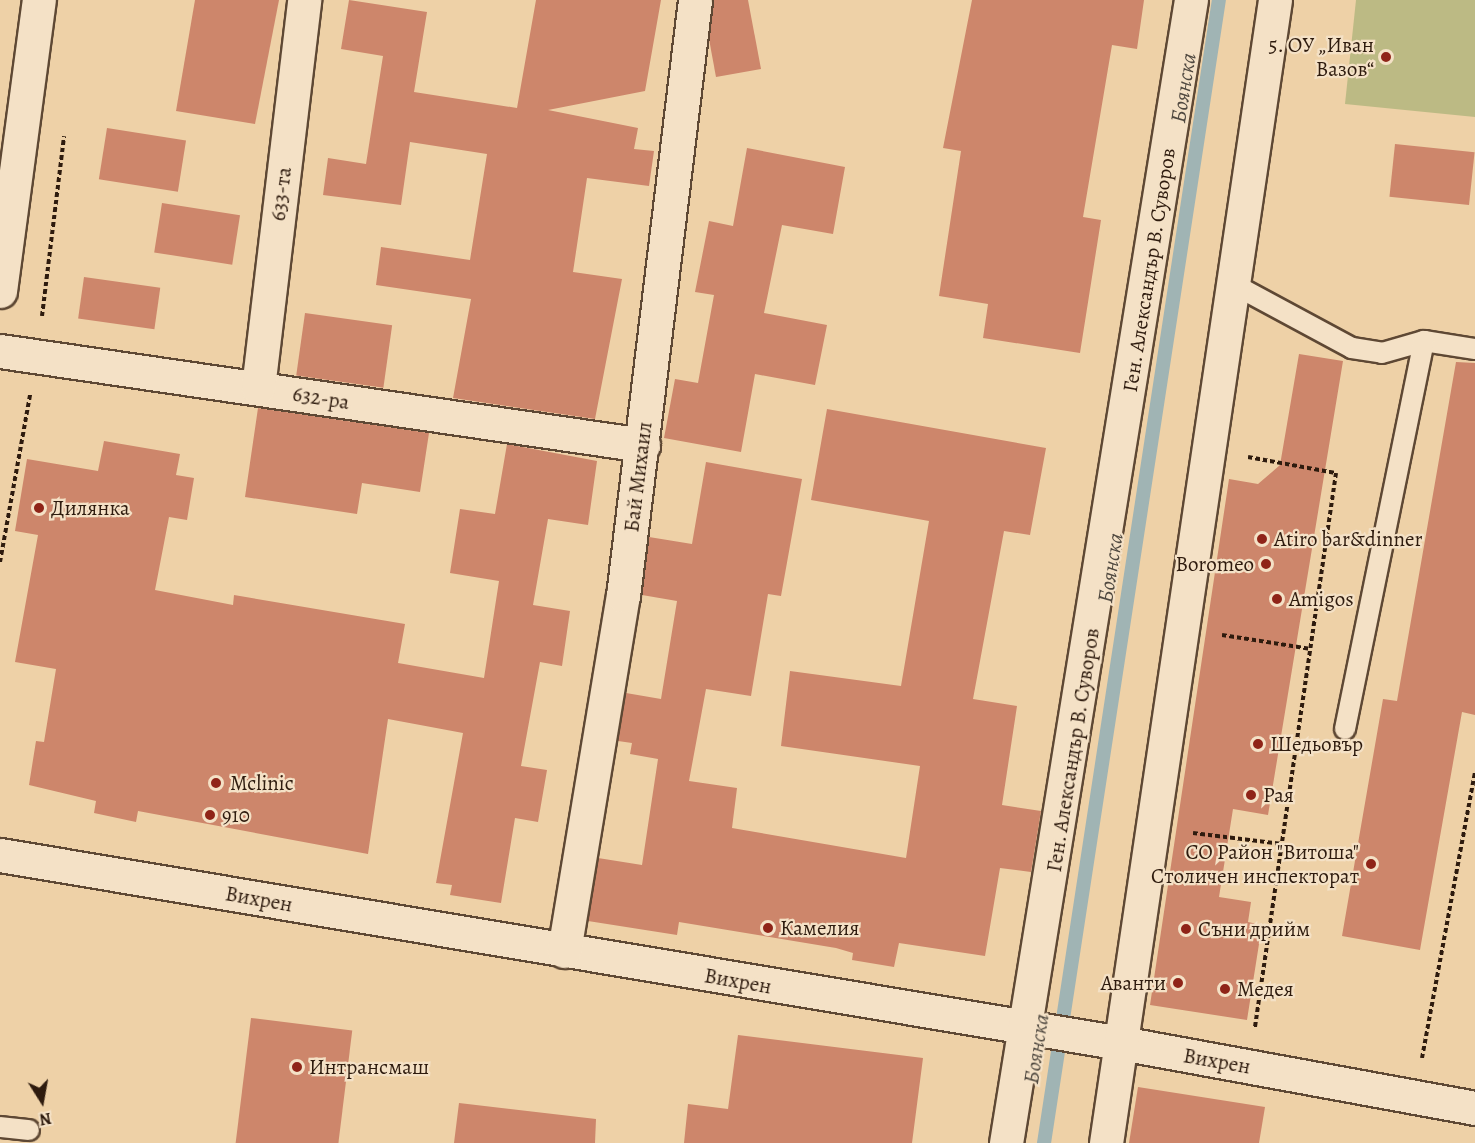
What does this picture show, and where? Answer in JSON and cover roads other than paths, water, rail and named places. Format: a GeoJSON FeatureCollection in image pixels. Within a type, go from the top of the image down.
{"type":"FeatureCollection","features":[{"type":"Feature","properties":{"kind":"street"},"geometry":{"type":"LineString","coordinates":[[0,291],[39,0]]}},
{"type":"Feature","properties":{"kind":"street","name":"633-та"},"geometry":{"type":"LineString","coordinates":[[258,388],[304,0]]}},
{"type":"Feature","properties":{"kind":"street","name":"Бай Михаил"},"geometry":{"type":"LineString","coordinates":[[564,951],[643,444],[695,0]]}},
{"type":"Feature","properties":{"kind":"street","name":"Ген. Александър В. Суворов"},"geometry":{"type":"LineString","coordinates":[[1006,1143],[1028,1031],[1191,0]]}},
{"type":"Feature","properties":{"kind":"street"},"geometry":{"type":"LineString","coordinates":[[1106,1143],[1275,0]]}},
{"type":"Feature","properties":{"kind":"street","name":"632-ра"},"geometry":{"type":"LineString","coordinates":[[0,351],[643,444]]}},
{"type":"Feature","properties":{"kind":"street","name":"Вихрен"},"geometry":{"type":"LineString","coordinates":[[0,855],[1028,1031],[1121,1043],[1475,1108]]}},
{"type":"Feature","properties":{"kind":"lane"},"geometry":{"type":"LineString","coordinates":[[1233,284],[1352,348],[1382,353],[1424,341],[1475,349]]}},
{"type":"Feature","properties":{"kind":"lane"},"geometry":{"type":"LineString","coordinates":[[1345,729],[1424,341]]}},
{"type":"Feature","properties":{"kind":"lane"},"geometry":{"type":"LineString","coordinates":[[0,1127],[28,1130]]}},
{"type":"Feature","properties":{"kind":"waterway","name":"Боянска"},"geometry":{"type":"LineString","coordinates":[[1044,1143],[1219,0]]}},
{"type":"Feature","properties":{"kind":"place","name":"5. ОУ „Иван Вазов“"},"geometry":{"type":"Point","coordinates":[1386,57]}},
{"type":"Feature","properties":{"kind":"place","name":"Дилянка"},"geometry":{"type":"Point","coordinates":[39,508]}},
{"type":"Feature","properties":{"kind":"place","name":"Atiro bar&dinner"},"geometry":{"type":"Point","coordinates":[1262,539]}},
{"type":"Feature","properties":{"kind":"place","name":"Boromeo"},"geometry":{"type":"Point","coordinates":[1266,564]}},
{"type":"Feature","properties":{"kind":"place","name":"Amigos"},"geometry":{"type":"Point","coordinates":[1277,599]}},
{"type":"Feature","properties":{"kind":"place","name":"Шедьовър"},"geometry":{"type":"Point","coordinates":[1258,744]}},
{"type":"Feature","properties":{"kind":"place","name":"Mclinic"},"geometry":{"type":"Point","coordinates":[216,783]}},
{"type":"Feature","properties":{"kind":"place","name":"Рая"},"geometry":{"type":"Point","coordinates":[1251,795]}},
{"type":"Feature","properties":{"kind":"place","name":"910"},"geometry":{"type":"Point","coordinates":[210,815]}},
{"type":"Feature","properties":{"kind":"place","name":"СО Район \"Витоша\" Столичен инспекторат"},"geometry":{"type":"Point","coordinates":[1371,864]}},
{"type":"Feature","properties":{"kind":"place","name":"Камелия"},"geometry":{"type":"Point","coordinates":[768,928]}},
{"type":"Feature","properties":{"kind":"place","name":"Съни дрийм"},"geometry":{"type":"Point","coordinates":[1186,929]}},
{"type":"Feature","properties":{"kind":"place","name":"Аванти"},"geometry":{"type":"Point","coordinates":[1178,983]}},
{"type":"Feature","properties":{"kind":"place","name":"Медея"},"geometry":{"type":"Point","coordinates":[1225,989]}},
{"type":"Feature","properties":{"kind":"place","name":"Интрансмаш"},"geometry":{"type":"Point","coordinates":[297,1067]}}]}
